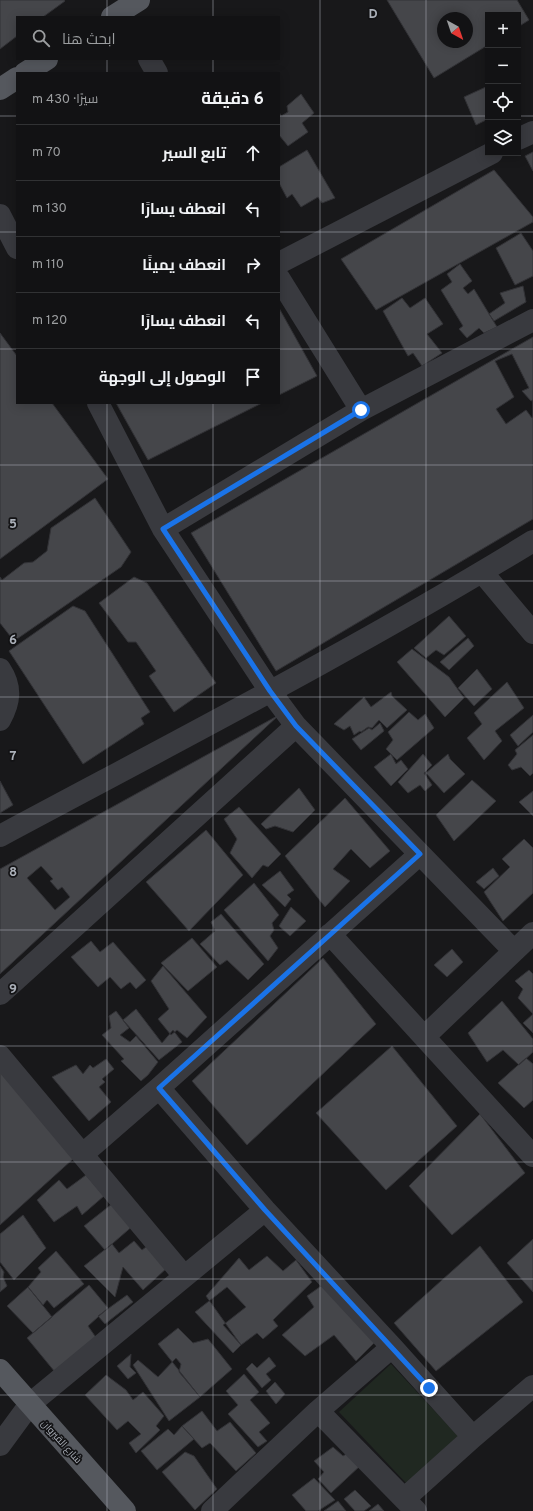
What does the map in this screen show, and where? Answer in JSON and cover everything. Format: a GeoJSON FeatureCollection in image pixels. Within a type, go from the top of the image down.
{"type":"FeatureCollection","features":[{"type":"Feature","properties":{"kind":"main road"},"geometry":{"type":"LineString","coordinates":[[119,15],[139,0]]}},
{"type":"Feature","properties":{"kind":"main road"},"geometry":{"type":"LineString","coordinates":[[27,72],[45,60]]}},
{"type":"Feature","properties":{"kind":"main road"},"geometry":{"type":"LineString","coordinates":[[0,89],[16,79]]}},
{"type":"Feature","properties":{"kind":"main road","name":"شارع القيروان"},"geometry":{"type":"LineString","coordinates":[[0,1370],[125,1511]]}},
{"type":"Feature","properties":{"kind":"street"},"geometry":{"type":"LineString","coordinates":[[150,60],[156,72]]}},
{"type":"Feature","properties":{"kind":"street"},"geometry":{"type":"LineString","coordinates":[[521,138],[533,132]]}},
{"type":"Feature","properties":{"kind":"street"},"geometry":{"type":"LineString","coordinates":[[280,263],[486,156]]}},
{"type":"Feature","properties":{"kind":"street"},"geometry":{"type":"LineString","coordinates":[[0,215],[16,246]]}},
{"type":"Feature","properties":{"kind":"street"},"geometry":{"type":"LineString","coordinates":[[280,280],[361,410]]}},
{"type":"Feature","properties":{"kind":"street"},"geometry":{"type":"LineString","coordinates":[[163,529],[361,410],[533,320]]}},
{"type":"Feature","properties":{"kind":"street"},"geometry":{"type":"LineString","coordinates":[[99,404],[163,529],[270,691],[296,726],[514,951]]}},
{"type":"Feature","properties":{"kind":"street"},"geometry":{"type":"LineString","coordinates":[[0,836],[270,691],[482,572],[533,541]]}},
{"type":"Feature","properties":{"kind":"street"},"geometry":{"type":"LineString","coordinates":[[482,572],[533,632]]}},
{"type":"Feature","properties":{"kind":"street"},"geometry":{"type":"LineString","coordinates":[[0,669],[9,690],[7,708],[0,720]]}},
{"type":"Feature","properties":{"kind":"street"},"geometry":{"type":"LineString","coordinates":[[0,994],[296,726]]}},
{"type":"Feature","properties":{"kind":"street"},"geometry":{"type":"LineString","coordinates":[[83,1154],[159,1088],[420,854]]}},
{"type":"Feature","properties":{"kind":"street"},"geometry":{"type":"LineString","coordinates":[[424,1037],[533,933]]}},
{"type":"Feature","properties":{"kind":"street"},"geometry":{"type":"LineString","coordinates":[[330,934],[533,1156]]}},
{"type":"Feature","properties":{"kind":"street"},"geometry":{"type":"LineString","coordinates":[[0,1056],[184,1276]]}},
{"type":"Feature","properties":{"kind":"street"},"geometry":{"type":"LineString","coordinates":[[159,1088],[265,1210],[473,1436]]}},
{"type":"Feature","properties":{"kind":"street"},"geometry":{"type":"LineString","coordinates":[[0,1445],[30,1404],[265,1210]]}},
{"type":"Feature","properties":{"kind":"street"},"geometry":{"type":"LineString","coordinates":[[212,1511],[318,1411],[392,1347]]}},
{"type":"Feature","properties":{"kind":"street"},"geometry":{"type":"LineString","coordinates":[[318,1411],[410,1505],[473,1436],[533,1386]]}},
{"type":"Feature","properties":{"kind":"shaded area"},"geometry":{"type":"Polygon","coordinates":[[[391,1364],[458,1436],[407,1484],[339,1412],[391,1364]]]}},
{"type":"Feature","properties":{"kind":"building"},"geometry":{"type":"Polygon","coordinates":[[[0,0],[65,1],[44,16],[16,16],[16,37],[0,49],[0,0]]]}},
{"type":"Feature","properties":{"kind":"building"},"geometry":{"type":"Polygon","coordinates":[[[387,0],[517,0],[529,20],[521,25],[521,12],[485,12],[485,47],[434,78],[387,0]]]}},
{"type":"Feature","properties":{"kind":"building"},"geometry":{"type":"Polygon","coordinates":[[[485,87],[485,120],[476,125],[464,97],[485,87]]]}},
{"type":"Feature","properties":{"kind":"building"},"geometry":{"type":"Polygon","coordinates":[[[301,94],[314,113],[302,123],[308,132],[288,146],[280,136],[280,114],[281,116],[288,112],[287,106],[301,94]]]}},
{"type":"Feature","properties":{"kind":"building"},"geometry":{"type":"Polygon","coordinates":[[[307,150],[335,198],[322,203],[318,197],[301,207],[292,194],[287,198],[280,185],[280,166],[307,150]]]}},
{"type":"Feature","properties":{"kind":"building"},"geometry":{"type":"Polygon","coordinates":[[[533,152],[533,171],[525,156],[533,152]]]}},
{"type":"Feature","properties":{"kind":"building"},"geometry":{"type":"Polygon","coordinates":[[[494,170],[533,217],[533,222],[376,310],[341,259],[494,170]]]}},
{"type":"Feature","properties":{"kind":"building"},"geometry":{"type":"Polygon","coordinates":[[[521,233],[533,251],[533,276],[515,285],[496,248],[521,233]]]}},
{"type":"Feature","properties":{"kind":"building"},"geometry":{"type":"Polygon","coordinates":[[[460,264],[472,281],[463,288],[468,294],[474,289],[497,327],[484,333],[479,328],[467,338],[459,329],[463,326],[441,290],[452,282],[447,274],[460,264]]]}},
{"type":"Feature","properties":{"kind":"building"},"geometry":{"type":"Polygon","coordinates":[[[523,286],[526,302],[494,321],[489,314],[505,303],[500,293],[523,286]]]}},
{"type":"Feature","properties":{"kind":"building"},"geometry":{"type":"Polygon","coordinates":[[[402,298],[410,308],[425,298],[443,324],[427,334],[442,353],[422,366],[413,353],[408,356],[383,311],[402,298]]]}},
{"type":"Feature","properties":{"kind":"building"},"geometry":{"type":"Polygon","coordinates":[[[280,310],[317,376],[280,394],[280,310]]]}},
{"type":"Feature","properties":{"kind":"building"},"geometry":{"type":"Polygon","coordinates":[[[0,333],[16,355],[16,404],[53,404],[108,479],[0,559],[0,333]]]}},
{"type":"Feature","properties":{"kind":"building"},"geometry":{"type":"Polygon","coordinates":[[[533,337],[533,519],[276,671],[191,533],[533,337]]]}},
{"type":"Feature","properties":{"kind":"building"},"geometry":{"type":"Polygon","coordinates":[[[512,354],[529,388],[522,391],[531,401],[533,400],[533,417],[532,418],[526,410],[506,424],[496,409],[514,397],[495,361],[512,354]]]}},
{"type":"Feature","properties":{"kind":"building"},"geometry":{"type":"Polygon","coordinates":[[[117,404],[260,404],[148,460],[117,404]]]}},
{"type":"Feature","properties":{"kind":"building"},"geometry":{"type":"Polygon","coordinates":[[[95,498],[131,552],[121,567],[14,641],[0,623],[0,577],[2,580],[24,563],[33,562],[47,551],[51,528],[95,498]]]}},
{"type":"Feature","properties":{"kind":"building"},"geometry":{"type":"Polygon","coordinates":[[[134,577],[147,583],[216,683],[174,712],[149,676],[156,671],[136,642],[128,642],[99,603],[134,577]]]}},
{"type":"Feature","properties":{"kind":"building"},"geometry":{"type":"Polygon","coordinates":[[[73,606],[85,611],[150,712],[141,718],[144,724],[83,764],[9,651],[73,606]]]}},
{"type":"Feature","properties":{"kind":"building"},"geometry":{"type":"Polygon","coordinates":[[[449,616],[466,636],[444,655],[436,650],[426,658],[414,648],[449,616]]]}},
{"type":"Feature","properties":{"kind":"building"},"geometry":{"type":"Polygon","coordinates":[[[468,638],[474,646],[449,670],[440,662],[468,638]]]}},
{"type":"Feature","properties":{"kind":"building"},"geometry":{"type":"Polygon","coordinates":[[[412,649],[449,677],[464,698],[445,717],[397,662],[412,649]]]}},
{"type":"Feature","properties":{"kind":"building"},"geometry":{"type":"Polygon","coordinates":[[[477,669],[492,689],[474,706],[458,688],[477,669]]]}},
{"type":"Feature","properties":{"kind":"building"},"geometry":{"type":"Polygon","coordinates":[[[507,682],[524,708],[495,731],[502,741],[484,760],[467,738],[482,724],[474,713],[507,682]]]}},
{"type":"Feature","properties":{"kind":"building"},"geometry":{"type":"Polygon","coordinates":[[[391,692],[392,696],[407,710],[387,728],[379,720],[372,728],[368,727],[354,735],[350,726],[344,730],[334,724],[364,697],[371,707],[391,692]]]}},
{"type":"Feature","properties":{"kind":"building"},"geometry":{"type":"Polygon","coordinates":[[[409,712],[418,720],[425,714],[434,728],[397,760],[386,749],[393,740],[388,732],[409,712]]]}},
{"type":"Feature","properties":{"kind":"building"},"geometry":{"type":"Polygon","coordinates":[[[279,715],[0,974],[0,869],[279,715]]]}},
{"type":"Feature","properties":{"kind":"building"},"geometry":{"type":"Polygon","coordinates":[[[533,715],[533,732],[518,746],[510,735],[533,715]]]}},
{"type":"Feature","properties":{"kind":"building"},"geometry":{"type":"Polygon","coordinates":[[[380,723],[384,731],[361,750],[352,739],[369,728],[372,730],[380,723]]]}},
{"type":"Feature","properties":{"kind":"building"},"geometry":{"type":"Polygon","coordinates":[[[533,735],[533,773],[530,776],[521,767],[512,770],[508,765],[517,754],[515,750],[533,735]]]}},
{"type":"Feature","properties":{"kind":"building"},"geometry":{"type":"Polygon","coordinates":[[[391,754],[396,764],[401,760],[408,769],[391,786],[374,767],[391,754]]]}},
{"type":"Feature","properties":{"kind":"building"},"geometry":{"type":"Polygon","coordinates":[[[423,754],[432,765],[424,773],[432,785],[425,791],[420,785],[408,793],[398,782],[423,754]]]}},
{"type":"Feature","properties":{"kind":"building"},"geometry":{"type":"Polygon","coordinates":[[[448,754],[450,759],[465,774],[444,793],[426,773],[448,754]]]}},
{"type":"Feature","properties":{"kind":"building"},"geometry":{"type":"Polygon","coordinates":[[[472,780],[496,801],[454,841],[436,815],[472,780]]]}},
{"type":"Feature","properties":{"kind":"building"},"geometry":{"type":"Polygon","coordinates":[[[0,781],[13,805],[0,813],[0,781]]]}},
{"type":"Feature","properties":{"kind":"building"},"geometry":{"type":"Polygon","coordinates":[[[299,788],[315,810],[293,832],[275,826],[266,829],[261,824],[299,788]]]}},
{"type":"Feature","properties":{"kind":"building"},"geometry":{"type":"Polygon","coordinates":[[[533,791],[533,816],[519,802],[533,791]]]}},
{"type":"Feature","properties":{"kind":"building"},"geometry":{"type":"Polygon","coordinates":[[[345,798],[390,851],[370,868],[351,849],[333,869],[350,881],[325,907],[285,856],[345,798]]]}},
{"type":"Feature","properties":{"kind":"building"},"geometry":{"type":"Polygon","coordinates":[[[239,807],[281,854],[268,867],[263,865],[252,878],[230,853],[237,839],[224,819],[239,807]]]}},
{"type":"Feature","properties":{"kind":"building"},"geometry":{"type":"Polygon","coordinates":[[[206,830],[243,875],[189,931],[146,882],[206,830]]]}},
{"type":"Feature","properties":{"kind":"building"},"geometry":{"type":"Polygon","coordinates":[[[524,839],[533,848],[533,893],[503,921],[484,892],[510,867],[502,859],[524,839]]]}},
{"type":"Feature","properties":{"kind":"building"},"geometry":{"type":"Polygon","coordinates":[[[41,866],[53,879],[50,881],[58,890],[62,887],[70,897],[55,910],[27,878],[41,866]]]}},
{"type":"Feature","properties":{"kind":"building"},"geometry":{"type":"Polygon","coordinates":[[[493,868],[499,876],[484,889],[476,882],[493,868]]]}},
{"type":"Feature","properties":{"kind":"building"},"geometry":{"type":"Polygon","coordinates":[[[280,871],[294,890],[287,895],[291,899],[285,907],[262,885],[280,871]]]}},
{"type":"Feature","properties":{"kind":"building"},"geometry":{"type":"Polygon","coordinates":[[[254,883],[279,915],[272,923],[274,930],[270,936],[278,948],[268,961],[224,910],[254,883]]]}},
{"type":"Feature","properties":{"kind":"building"},"geometry":{"type":"Polygon","coordinates":[[[291,907],[306,921],[290,936],[279,926],[291,907]]]}},
{"type":"Feature","properties":{"kind":"building"},"geometry":{"type":"Polygon","coordinates":[[[221,914],[264,964],[248,980],[227,960],[220,965],[200,944],[215,931],[211,922],[221,914]]]}},
{"type":"Feature","properties":{"kind":"building"},"geometry":{"type":"Polygon","coordinates":[[[192,938],[217,967],[188,991],[161,963],[192,938]]]}},
{"type":"Feature","properties":{"kind":"building"},"geometry":{"type":"Polygon","coordinates":[[[91,941],[100,952],[113,942],[146,980],[136,989],[130,982],[121,989],[110,977],[98,987],[71,957],[91,941]]]}},
{"type":"Feature","properties":{"kind":"building"},"geometry":{"type":"Polygon","coordinates":[[[452,949],[463,962],[447,977],[434,965],[452,949]]]}},
{"type":"Feature","properties":{"kind":"building"},"geometry":{"type":"Polygon","coordinates":[[[323,958],[376,1024],[247,1145],[192,1081],[323,958]]]}},
{"type":"Feature","properties":{"kind":"building"},"geometry":{"type":"Polygon","coordinates":[[[163,966],[207,1017],[187,1038],[177,1030],[171,1035],[158,1019],[169,1009],[151,981],[163,966]]]}},
{"type":"Feature","properties":{"kind":"building"},"geometry":{"type":"Polygon","coordinates":[[[529,970],[533,974],[533,1014],[518,998],[523,989],[515,981],[529,970]]]}},
{"type":"Feature","properties":{"kind":"building"},"geometry":{"type":"Polygon","coordinates":[[[502,1001],[533,1039],[533,1052],[519,1065],[503,1050],[487,1062],[468,1033],[502,1001]]]}},
{"type":"Feature","properties":{"kind":"building"},"geometry":{"type":"Polygon","coordinates":[[[136,1009],[162,1043],[173,1030],[182,1042],[159,1060],[123,1020],[136,1009]]]}},
{"type":"Feature","properties":{"kind":"building"},"geometry":{"type":"Polygon","coordinates":[[[116,1011],[129,1028],[120,1035],[130,1042],[136,1036],[158,1062],[148,1075],[141,1081],[121,1061],[124,1059],[102,1035],[111,1028],[109,1016],[116,1011]]]}},
{"type":"Feature","properties":{"kind":"building"},"geometry":{"type":"Polygon","coordinates":[[[533,1014],[533,1033],[523,1023],[533,1014]]]}},
{"type":"Feature","properties":{"kind":"building"},"geometry":{"type":"Polygon","coordinates":[[[392,1046],[457,1126],[386,1190],[316,1113],[392,1046]]]}},
{"type":"Feature","properties":{"kind":"building"},"geometry":{"type":"Polygon","coordinates":[[[526,1058],[533,1064],[533,1100],[524,1108],[498,1083],[526,1058]]]}},
{"type":"Feature","properties":{"kind":"building"},"geometry":{"type":"Polygon","coordinates":[[[106,1059],[114,1069],[102,1079],[105,1082],[99,1087],[111,1102],[89,1121],[52,1077],[76,1065],[83,1074],[90,1065],[93,1068],[106,1059]]]}},
{"type":"Feature","properties":{"kind":"building"},"geometry":{"type":"Polygon","coordinates":[[[0,1069],[73,1159],[0,1225],[0,1069]]]}},
{"type":"Feature","properties":{"kind":"building"},"geometry":{"type":"Polygon","coordinates":[[[480,1114],[525,1173],[452,1235],[409,1186],[480,1114]]]}},
{"type":"Feature","properties":{"kind":"building"},"geometry":{"type":"Polygon","coordinates":[[[86,1175],[104,1196],[82,1215],[77,1206],[54,1222],[37,1200],[59,1180],[67,1189],[86,1175]]]}},
{"type":"Feature","properties":{"kind":"building"},"geometry":{"type":"Polygon","coordinates":[[[117,1200],[135,1224],[105,1250],[84,1226],[117,1200]]]}},
{"type":"Feature","properties":{"kind":"building"},"geometry":{"type":"Polygon","coordinates":[[[23,1215],[46,1248],[14,1280],[0,1262],[0,1234],[23,1215]]]}},
{"type":"Feature","properties":{"kind":"building"},"geometry":{"type":"Polygon","coordinates":[[[533,1239],[533,1292],[507,1263],[533,1239]]]}},
{"type":"Feature","properties":{"kind":"building"},"geometry":{"type":"Polygon","coordinates":[[[134,1241],[142,1250],[150,1244],[168,1267],[143,1290],[123,1267],[115,1297],[84,1266],[112,1244],[119,1253],[134,1241]]]}},
{"type":"Feature","properties":{"kind":"building"},"geometry":{"type":"Polygon","coordinates":[[[480,1246],[523,1302],[436,1371],[394,1323],[480,1246]]]}},
{"type":"Feature","properties":{"kind":"building"},"geometry":{"type":"Polygon","coordinates":[[[56,1251],[84,1284],[54,1308],[47,1300],[43,1305],[28,1287],[41,1272],[38,1268],[56,1251]]]}},
{"type":"Feature","properties":{"kind":"building"},"geometry":{"type":"Polygon","coordinates":[[[267,1256],[283,1271],[296,1260],[312,1282],[273,1320],[278,1326],[263,1339],[257,1333],[241,1345],[206,1296],[239,1258],[249,1270],[267,1256]]]}},
{"type":"Feature","properties":{"kind":"building"},"geometry":{"type":"Polygon","coordinates":[[[0,1266],[4,1272],[3,1277],[7,1286],[0,1292],[0,1266]]]}},
{"type":"Feature","properties":{"kind":"building"},"geometry":{"type":"Polygon","coordinates":[[[324,1284],[381,1336],[356,1361],[334,1335],[305,1356],[282,1335],[314,1307],[307,1296],[324,1284]]]}},
{"type":"Feature","properties":{"kind":"building"},"geometry":{"type":"Polygon","coordinates":[[[89,1285],[108,1308],[88,1326],[97,1339],[55,1372],[27,1338],[89,1285]]]}},
{"type":"Feature","properties":{"kind":"building"},"geometry":{"type":"Polygon","coordinates":[[[28,1287],[52,1317],[33,1333],[7,1306],[28,1287]]]}},
{"type":"Feature","properties":{"kind":"building"},"geometry":{"type":"Polygon","coordinates":[[[227,1287],[246,1307],[223,1325],[241,1345],[233,1353],[195,1312],[227,1287]]]}},
{"type":"Feature","properties":{"kind":"building"},"geometry":{"type":"Polygon","coordinates":[[[127,1295],[133,1302],[105,1324],[98,1316],[127,1295]]]}},
{"type":"Feature","properties":{"kind":"building"},"geometry":{"type":"Polygon","coordinates":[[[178,1328],[193,1343],[208,1339],[232,1369],[200,1397],[158,1344],[178,1328]]]}},
{"type":"Feature","properties":{"kind":"building"},"geometry":{"type":"Polygon","coordinates":[[[131,1354],[130,1367],[136,1373],[128,1379],[117,1366],[131,1354]]]}},
{"type":"Feature","properties":{"kind":"building"},"geometry":{"type":"Polygon","coordinates":[[[269,1357],[276,1366],[266,1374],[271,1380],[262,1388],[246,1369],[252,1363],[257,1368],[269,1357]]]}},
{"type":"Feature","properties":{"kind":"building"},"geometry":{"type":"Polygon","coordinates":[[[176,1358],[181,1364],[179,1372],[200,1397],[169,1421],[133,1365],[138,1360],[158,1377],[176,1358]]]}},
{"type":"Feature","properties":{"kind":"building"},"geometry":{"type":"Polygon","coordinates":[[[244,1374],[259,1392],[250,1400],[270,1423],[259,1432],[267,1441],[258,1447],[228,1414],[238,1405],[226,1391],[244,1374]]]}},
{"type":"Feature","properties":{"kind":"building"},"geometry":{"type":"Polygon","coordinates":[[[106,1375],[126,1390],[133,1400],[143,1392],[164,1416],[156,1426],[160,1430],[136,1453],[129,1443],[141,1434],[128,1421],[117,1430],[85,1395],[106,1375]]]}},
{"type":"Feature","properties":{"kind":"building"},"geometry":{"type":"Polygon","coordinates":[[[275,1382],[285,1394],[276,1404],[266,1391],[275,1382]]]}},
{"type":"Feature","properties":{"kind":"building"},"geometry":{"type":"Polygon","coordinates":[[[202,1411],[217,1431],[230,1422],[256,1453],[236,1471],[210,1443],[202,1448],[182,1426],[202,1411]]]}},
{"type":"Feature","properties":{"kind":"building"},"geometry":{"type":"Polygon","coordinates":[[[182,1426],[194,1439],[157,1470],[141,1451],[168,1429],[174,1435],[182,1426]]]}},
{"type":"Feature","properties":{"kind":"building"},"geometry":{"type":"Polygon","coordinates":[[[333,1447],[343,1456],[348,1453],[361,1465],[331,1493],[318,1479],[324,1472],[314,1461],[333,1447]]]}},
{"type":"Feature","properties":{"kind":"building"},"geometry":{"type":"Polygon","coordinates":[[[185,1452],[194,1456],[217,1489],[195,1510],[162,1472],[185,1452]]]}},
{"type":"Feature","properties":{"kind":"building"},"geometry":{"type":"Polygon","coordinates":[[[314,1478],[335,1500],[318,1511],[306,1511],[292,1495],[314,1478]]]}},
{"type":"Feature","properties":{"kind":"building"},"geometry":{"type":"Polygon","coordinates":[[[355,1490],[371,1506],[364,1511],[355,1511],[344,1499],[355,1490]]]}},
{"type":"Feature","properties":{"kind":"building"},"geometry":{"type":"Polygon","coordinates":[[[338,1501],[346,1511],[324,1511],[338,1501]]]}},
{"type":"Feature","properties":{"kind":"building"},"geometry":{"type":"Polygon","coordinates":[[[378,1504],[384,1511],[369,1511],[378,1504]]]}},
{"type":"Feature","properties":{"kind":"route"},"geometry":{"type":"LineString","coordinates":[[361,410],[163,529],[270,691],[296,726],[420,854],[159,1088],[265,1210],[429,1388]]}}]}
